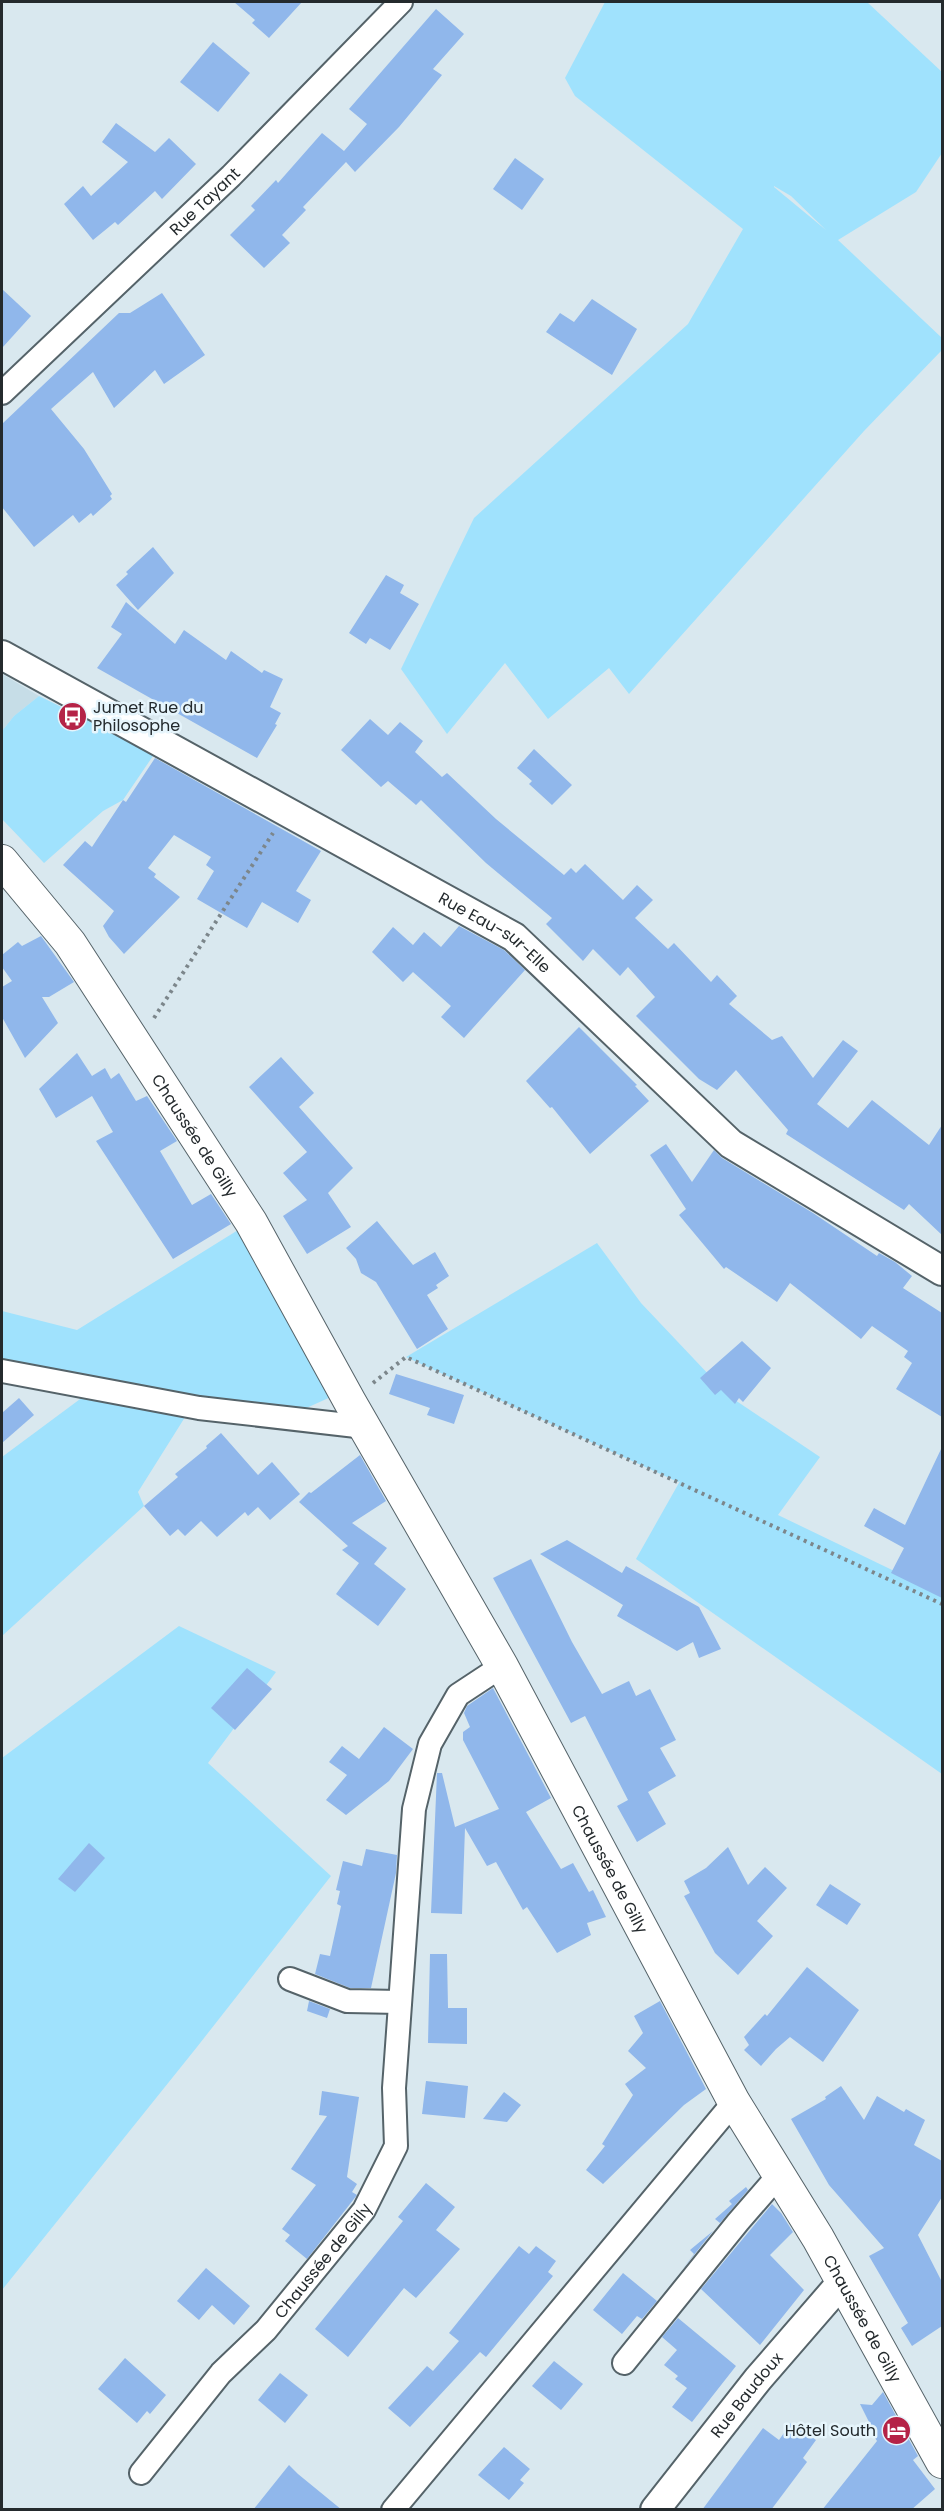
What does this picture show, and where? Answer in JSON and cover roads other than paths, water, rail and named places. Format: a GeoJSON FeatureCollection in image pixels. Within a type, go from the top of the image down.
{"type":"FeatureCollection","features":[{"type":"Feature","properties":{"kind":"main road","name":"Chaussée de Gilly"},"geometry":{"type":"LineString","coordinates":[[2,861],[70,943],[251,1222],[502,1666],[734,2102],[842,2282],[942,2462]]}},
{"type":"Feature","properties":{"kind":"street","name":"Rue Tayant"},"geometry":{"type":"LineString","coordinates":[[2,393],[231,176],[400,2]]}},
{"type":"Feature","properties":{"kind":"street","name":"Rue Eau-sur-Elle"},"geometry":{"type":"LineString","coordinates":[[2,655],[514,937],[731,1143],[942,1271]]}},
{"type":"Feature","properties":{"kind":"street"},"geometry":{"type":"LineString","coordinates":[[2,1371],[199,1408],[358,1414]]}},
{"type":"Feature","properties":{"kind":"street","name":"Chaussée de Gilly"},"geometry":{"type":"LineString","coordinates":[[141,2473],[221,2373],[266,2330],[364,2210],[396,2146],[394,2088],[414,1809],[430,1744],[458,1695],[502,1666]]}},
{"type":"Feature","properties":{"kind":"street"},"geometry":{"type":"LineString","coordinates":[[290,1978],[347,2001],[400,2002]]}},
{"type":"Feature","properties":{"kind":"street"},"geometry":{"type":"LineString","coordinates":[[393,2510],[734,2102]]}},
{"type":"Feature","properties":{"kind":"street"},"geometry":{"type":"LineString","coordinates":[[624,2363],[778,2176]]}},
{"type":"Feature","properties":{"kind":"street","name":"Rue Baudoux"},"geometry":{"type":"LineString","coordinates":[[655,2510],[758,2379],[842,2282]]}},
{"type":"Feature","properties":{"kind":"place","name":"Jumet Rue du Philosophe"},"geometry":{"type":"Point","coordinates":[72,716]}},
{"type":"Feature","properties":{"kind":"place","name":"Hôtel South"},"geometry":{"type":"Point","coordinates":[897,2430]}}]}
